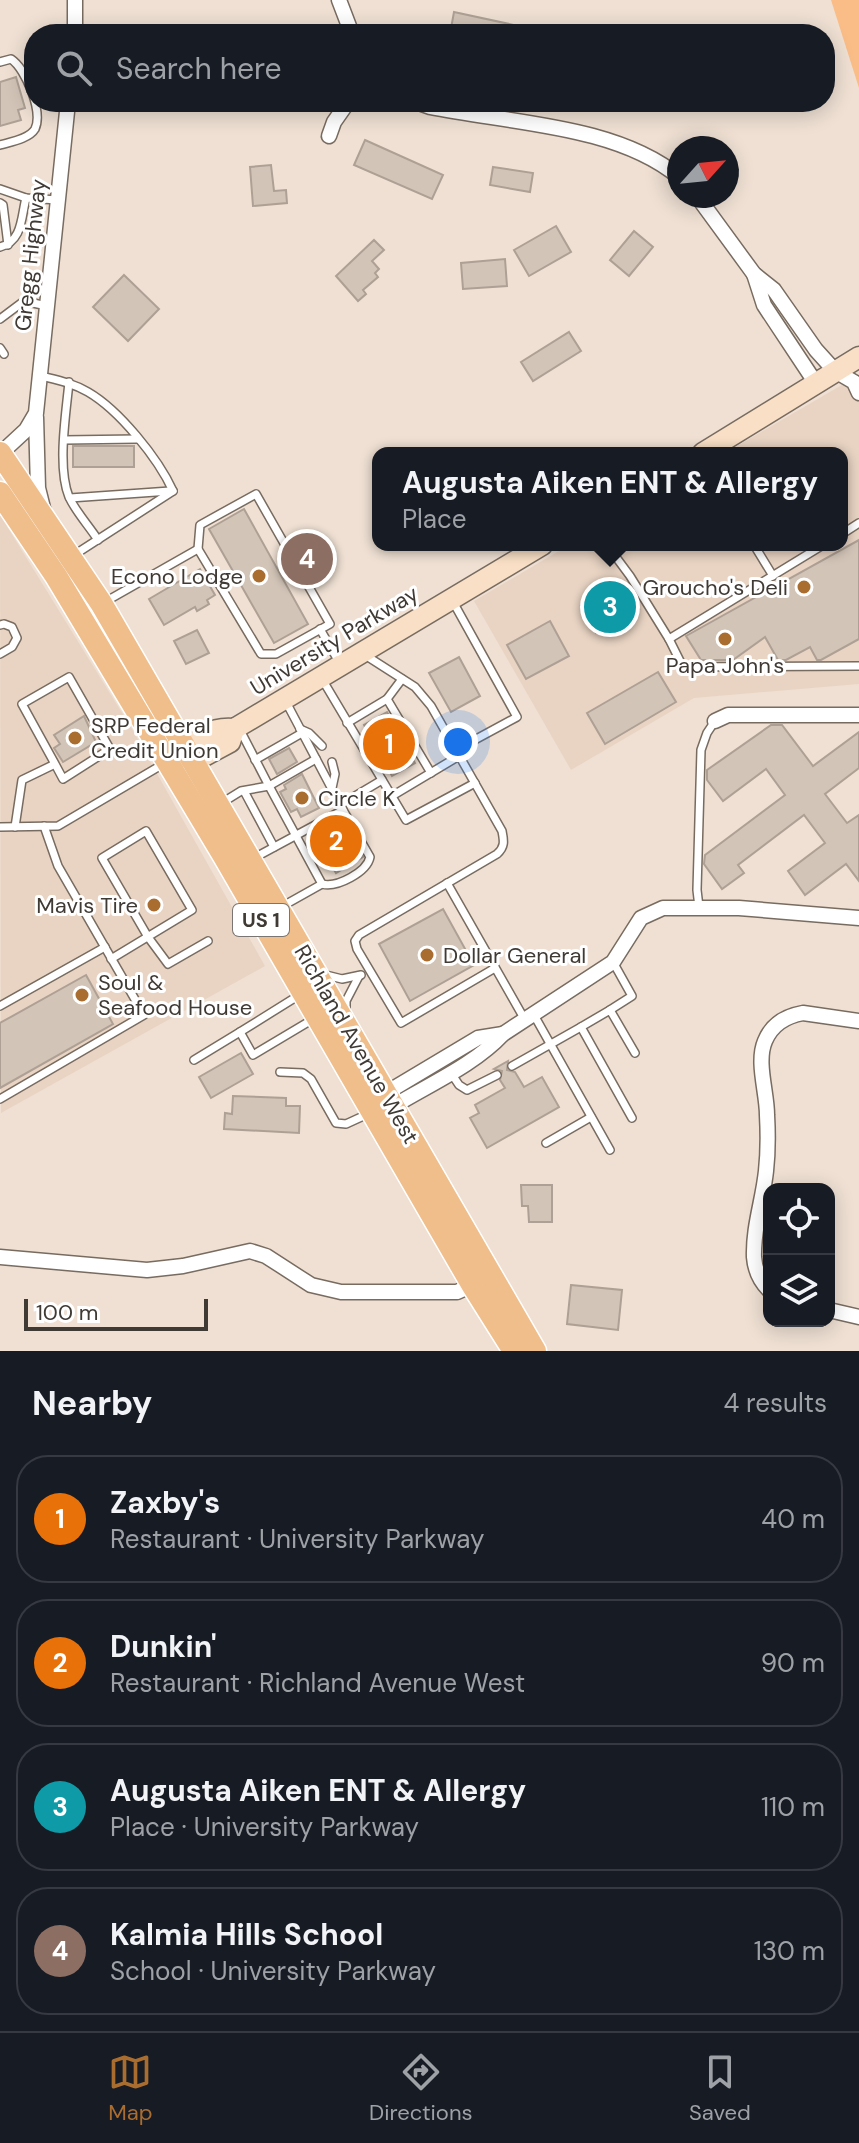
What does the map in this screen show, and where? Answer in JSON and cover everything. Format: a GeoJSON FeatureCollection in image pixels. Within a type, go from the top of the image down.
{"type":"FeatureCollection","features":[{"type":"Feature","properties":{"kind":"main road","name":"Richland Avenue West"},"geometry":{"type":"LineString","coordinates":[[0,453],[101,603],[177,758],[317,1017],[384,1104]]}},
{"type":"Feature","properties":{"kind":"main road","name":"Richland Avenue West"},"geometry":{"type":"LineString","coordinates":[[0,493],[177,758],[218,805],[352,1034],[384,1104],[481,1280],[514,1351]]}},
{"type":"Feature","properties":{"kind":"main road","name":"Richland Avenue West"},"geometry":{"type":"LineString","coordinates":[[481,1280],[535,1351]]}},
{"type":"Feature","properties":{"kind":"street"},"geometry":{"type":"LineString","coordinates":[[75,0],[75,24]]}},
{"type":"Feature","properties":{"kind":"street"},"geometry":{"type":"LineString","coordinates":[[339,0],[348,24]]}},
{"type":"Feature","properties":{"kind":"street","name":"Gregg Highway"},"geometry":{"type":"LineString","coordinates":[[64,549],[45,514],[38,488],[36,413],[67,112]]}},
{"type":"Feature","properties":{"kind":"street"},"geometry":{"type":"LineString","coordinates":[[329,136],[341,112]]}},
{"type":"Feature","properties":{"kind":"street"},"geometry":{"type":"LineString","coordinates":[[457,112],[613,141],[647,154],[667,168]]}},
{"type":"Feature","properties":{"kind":"street"},"geometry":{"type":"LineString","coordinates":[[706,208],[754,274],[774,290],[816,350],[835,371],[854,382],[859,393]]}},
{"type":"Feature","properties":{"kind":"street"},"geometry":{"type":"LineString","coordinates":[[754,274],[760,298],[815,382]]}},
{"type":"Feature","properties":{"kind":"street"},"geometry":{"type":"LineString","coordinates":[[712,447],[859,357]]}},
{"type":"Feature","properties":{"kind":"street"},"geometry":{"type":"LineString","coordinates":[[0,453],[26,430],[36,413]]}},
{"type":"Feature","properties":{"kind":"street","name":"University Parkway"},"geometry":{"type":"LineString","coordinates":[[177,758],[204,756],[230,742],[236,728],[532,551]]}},
{"type":"Feature","properties":{"kind":"street"},"geometry":{"type":"LineString","coordinates":[[715,721],[728,715],[859,715]]}},
{"type":"Feature","properties":{"kind":"street"},"geometry":{"type":"LineString","coordinates":[[384,1104],[451,1072],[490,1048],[503,1034],[613,962],[641,918],[663,908],[739,908],[859,918]]}},
{"type":"Feature","properties":{"kind":"street"},"geometry":{"type":"LineString","coordinates":[[763,1280],[757,1271],[754,1253],[756,1216],[766,1172],[767,1114],[761,1056],[765,1038],[778,1022],[803,1013],[859,1021]]}},
{"type":"Feature","properties":{"kind":"street"},"geometry":{"type":"LineString","coordinates":[[384,1104],[478,1038],[503,1034]]}},
{"type":"Feature","properties":{"kind":"street"},"geometry":{"type":"LineString","coordinates":[[0,1257],[147,1270],[183,1266],[250,1251],[266,1256],[311,1285],[341,1292],[457,1292],[481,1280]]}},
{"type":"Feature","properties":{"kind":"street"},"geometry":{"type":"LineString","coordinates":[[835,1311],[859,1317]]}},
{"type":"Feature","properties":{"kind":"lane"},"geometry":{"type":"LineString","coordinates":[[0,62],[11,59],[24,73]]}},
{"type":"Feature","properties":{"kind":"lane"},"geometry":{"type":"LineString","coordinates":[[0,145],[28,136],[35,129],[36,112]]}},
{"type":"Feature","properties":{"kind":"lane"},"geometry":{"type":"LineString","coordinates":[[0,189],[26,198],[58,200]]}},
{"type":"Feature","properties":{"kind":"lane"},"geometry":{"type":"LineString","coordinates":[[4,246],[17,236],[26,198]]}},
{"type":"Feature","properties":{"kind":"lane"},"geometry":{"type":"LineString","coordinates":[[0,203],[3,205],[4,246]]}},
{"type":"Feature","properties":{"kind":"lane"},"geometry":{"type":"LineString","coordinates":[[0,319],[24,301],[48,306]]}},
{"type":"Feature","properties":{"kind":"lane"},"geometry":{"type":"LineString","coordinates":[[40,376],[69,382],[106,404],[162,467],[173,491]]}},
{"type":"Feature","properties":{"kind":"lane"},"geometry":{"type":"LineString","coordinates":[[69,382],[64,472],[70,498],[98,540]]}},
{"type":"Feature","properties":{"kind":"lane"},"geometry":{"type":"LineString","coordinates":[[64,440],[138,439]]}},
{"type":"Feature","properties":{"kind":"lane"},"geometry":{"type":"LineString","coordinates":[[70,498],[173,491]]}},
{"type":"Feature","properties":{"kind":"lane"},"geometry":{"type":"LineString","coordinates":[[64,549],[98,540],[173,491]]}},
{"type":"Feature","properties":{"kind":"lane"},"geometry":{"type":"LineString","coordinates":[[256,494],[330,624],[276,654],[261,654],[198,549],[200,525],[256,494]]}},
{"type":"Feature","properties":{"kind":"lane"},"geometry":{"type":"LineString","coordinates":[[101,603],[198,549]]}},
{"type":"Feature","properties":{"kind":"lane"},"geometry":{"type":"LineString","coordinates":[[611,551],[669,639],[683,667],[859,666]]}},
{"type":"Feature","properties":{"kind":"lane"},"geometry":{"type":"LineString","coordinates":[[758,551],[773,576]]}},
{"type":"Feature","properties":{"kind":"lane"},"geometry":{"type":"LineString","coordinates":[[669,639],[813,551]]}},
{"type":"Feature","properties":{"kind":"lane"},"geometry":{"type":"LineString","coordinates":[[392,796],[517,717],[451,598]]}},
{"type":"Feature","properties":{"kind":"lane"},"geometry":{"type":"LineString","coordinates":[[0,625],[12,627],[17,638],[12,647],[0,654]]}},
{"type":"Feature","properties":{"kind":"lane"},"geometry":{"type":"LineString","coordinates":[[320,629],[341,664]]}},
{"type":"Feature","properties":{"kind":"lane"},"geometry":{"type":"LineString","coordinates":[[360,652],[415,687],[431,706],[502,831],[503,849],[359,935],[355,941],[357,949],[401,1023],[495,968]]}},
{"type":"Feature","properties":{"kind":"lane"},"geometry":{"type":"LineString","coordinates":[[320,676],[406,820],[475,783]]}},
{"type":"Feature","properties":{"kind":"lane"},"geometry":{"type":"LineString","coordinates":[[69,677],[110,749],[63,779],[55,764],[22,704],[69,677]]}},
{"type":"Feature","properties":{"kind":"lane"},"geometry":{"type":"LineString","coordinates":[[347,723],[387,699],[402,679]]}},
{"type":"Feature","properties":{"kind":"lane"},"geometry":{"type":"LineString","coordinates":[[278,908],[322,884],[329,886],[362,871],[370,861],[284,698]]}},
{"type":"Feature","properties":{"kind":"lane"},"geometry":{"type":"LineString","coordinates":[[387,699],[431,773]]}},
{"type":"Feature","properties":{"kind":"lane"},"geometry":{"type":"LineString","coordinates":[[699,908],[701,750],[715,721]]}},
{"type":"Feature","properties":{"kind":"lane"},"geometry":{"type":"LineString","coordinates":[[236,728],[322,884]]}},
{"type":"Feature","properties":{"kind":"lane"},"geometry":{"type":"LineString","coordinates":[[255,760],[301,731],[309,733],[322,746]]}},
{"type":"Feature","properties":{"kind":"lane"},"geometry":{"type":"LineString","coordinates":[[0,827],[58,826],[177,758]]}},
{"type":"Feature","properties":{"kind":"lane"},"geometry":{"type":"LineString","coordinates":[[218,805],[244,791],[269,786],[316,759]]}},
{"type":"Feature","properties":{"kind":"lane"},"geometry":{"type":"LineString","coordinates":[[332,762],[335,774],[332,788]]}},
{"type":"Feature","properties":{"kind":"lane"},"geometry":{"type":"LineString","coordinates":[[15,827],[22,780],[55,764]]}},
{"type":"Feature","properties":{"kind":"lane"},"geometry":{"type":"LineString","coordinates":[[250,860],[297,836],[382,780]]}},
{"type":"Feature","properties":{"kind":"lane"},"geometry":{"type":"LineString","coordinates":[[244,791],[274,847]]}},
{"type":"Feature","properties":{"kind":"lane"},"geometry":{"type":"LineString","coordinates":[[0,1099],[144,1015],[58,866],[44,826]]}},
{"type":"Feature","properties":{"kind":"lane"},"geometry":{"type":"LineString","coordinates":[[111,959],[148,937],[192,910],[146,831],[102,858],[148,937],[168,964],[208,941]]}},
{"type":"Feature","properties":{"kind":"lane"},"geometry":{"type":"LineString","coordinates":[[447,883],[495,968],[551,1044],[610,1150]]}},
{"type":"Feature","properties":{"kind":"lane"},"geometry":{"type":"LineString","coordinates":[[0,1006],[105,947]]}},
{"type":"Feature","properties":{"kind":"lane"},"geometry":{"type":"LineString","coordinates":[[512,1066],[632,996],[613,962]]}},
{"type":"Feature","properties":{"kind":"lane"},"geometry":{"type":"LineString","coordinates":[[315,971],[342,979],[370,970]]}},
{"type":"Feature","properties":{"kind":"lane"},"geometry":{"type":"LineString","coordinates":[[352,1034],[346,1001],[359,976]]}},
{"type":"Feature","properties":{"kind":"lane"},"geometry":{"type":"LineString","coordinates":[[194,1060],[303,993]]}},
{"type":"Feature","properties":{"kind":"lane"},"geometry":{"type":"LineString","coordinates":[[610,1010],[635,1053]]}},
{"type":"Feature","properties":{"kind":"lane"},"geometry":{"type":"LineString","coordinates":[[240,1032],[253,1055],[317,1017]]}},
{"type":"Feature","properties":{"kind":"lane"},"geometry":{"type":"LineString","coordinates":[[581,1027],[632,1118]]}},
{"type":"Feature","properties":{"kind":"lane"},"geometry":{"type":"LineString","coordinates":[[280,1072],[303,1073],[311,1079],[336,1123],[346,1124],[384,1104]]}},
{"type":"Feature","properties":{"kind":"lane"},"geometry":{"type":"LineString","coordinates":[[451,1072],[459,1085],[467,1090],[497,1075]]}},
{"type":"Feature","properties":{"kind":"lane"},"geometry":{"type":"LineString","coordinates":[[546,1143],[591,1117]]}},
{"type":"Feature","properties":{"kind":"shaded area"},"geometry":{"type":"Polygon","coordinates":[[[831,0],[859,0],[859,88],[831,0]]]}},
{"type":"Feature","properties":{"kind":"shaded area"},"geometry":{"type":"Polygon","coordinates":[[[859,375],[859,684],[694,698],[571,770],[474,601],[559,551],[848,551],[848,447],[735,447],[859,375]]]}},
{"type":"Feature","properties":{"kind":"shaded area"},"geometry":{"type":"Polygon","coordinates":[[[0,515],[132,729],[265,966],[1,1113],[0,515]]]}},
{"type":"Feature","properties":{"kind":"building"},"geometry":{"type":"Polygon","coordinates":[[[454,12],[509,24],[452,24],[454,12]]]}},
{"type":"Feature","properties":{"kind":"building"},"geometry":{"type":"Polygon","coordinates":[[[16,77],[24,108],[18,110],[21,120],[0,126],[0,82],[16,77]]]}},
{"type":"Feature","properties":{"kind":"building"},"geometry":{"type":"Polygon","coordinates":[[[365,140],[443,175],[432,199],[354,165],[365,140]]]}},
{"type":"Feature","properties":{"kind":"building"},"geometry":{"type":"Polygon","coordinates":[[[271,165],[274,191],[286,190],[287,203],[253,206],[250,167],[271,165]]]}},
{"type":"Feature","properties":{"kind":"building"},"geometry":{"type":"Polygon","coordinates":[[[493,167],[533,173],[530,192],[490,185],[493,167]]]}},
{"type":"Feature","properties":{"kind":"building"},"geometry":{"type":"Polygon","coordinates":[[[556,226],[571,252],[529,276],[514,250],[556,226]]]}},
{"type":"Feature","properties":{"kind":"building"},"geometry":{"type":"Polygon","coordinates":[[[634,231],[653,247],[629,276],[610,260],[634,231]]]}},
{"type":"Feature","properties":{"kind":"building"},"geometry":{"type":"Polygon","coordinates":[[[374,240],[384,250],[372,261],[379,269],[375,273],[378,277],[363,290],[366,294],[358,301],[336,276],[374,240]]]}},
{"type":"Feature","properties":{"kind":"building"},"geometry":{"type":"Polygon","coordinates":[[[505,259],[507,286],[463,289],[461,263],[505,259]]]}},
{"type":"Feature","properties":{"kind":"building"},"geometry":{"type":"Polygon","coordinates":[[[124,275],[159,309],[128,341],[93,307],[124,275]]]}},
{"type":"Feature","properties":{"kind":"building"},"geometry":{"type":"Polygon","coordinates":[[[569,332],[581,351],[533,381],[521,362],[569,332]]]}},
{"type":"Feature","properties":{"kind":"building"},"geometry":{"type":"Polygon","coordinates":[[[73,446],[134,446],[134,467],[73,467],[73,446]]]}},
{"type":"Feature","properties":{"kind":"building","name":"Econo Lodge"},"geometry":{"type":"Polygon","coordinates":[[[244,509],[308,624],[274,643],[209,529],[244,509]]]}},
{"type":"Feature","properties":{"kind":"building"},"geometry":{"type":"Polygon","coordinates":[[[859,540],[859,639],[821,660],[817,660],[810,647],[786,660],[778,660],[765,637],[733,660],[701,660],[686,636],[839,551],[848,551],[848,546],[859,540]]]}},
{"type":"Feature","properties":{"kind":"building"},"geometry":{"type":"Polygon","coordinates":[[[200,569],[215,595],[207,600],[209,604],[197,611],[195,607],[164,625],[149,599],[200,569]]]}},
{"type":"Feature","properties":{"kind":"building"},"geometry":{"type":"Polygon","coordinates":[[[624,582],[639,609],[596,633],[581,606],[624,582]]]}},
{"type":"Feature","properties":{"kind":"building"},"geometry":{"type":"Polygon","coordinates":[[[550,621],[569,656],[526,679],[507,645],[550,621]]]}},
{"type":"Feature","properties":{"kind":"building"},"geometry":{"type":"Polygon","coordinates":[[[197,630],[209,653],[186,664],[174,641],[197,630]]]}},
{"type":"Feature","properties":{"kind":"building"},"geometry":{"type":"Polygon","coordinates":[[[459,657],[480,696],[451,712],[429,673],[459,657]]]}},
{"type":"Feature","properties":{"kind":"building"},"geometry":{"type":"Polygon","coordinates":[[[658,672],[676,702],[605,744],[587,713],[658,672]]]}},
{"type":"Feature","properties":{"kind":"building"},"geometry":{"type":"Polygon","coordinates":[[[387,712],[415,763],[392,776],[364,725],[387,712]]]}},
{"type":"Feature","properties":{"kind":"building","name":"SRP Federal Credit Union"},"geometry":{"type":"Polygon","coordinates":[[[84,716],[96,742],[63,762],[54,748],[60,744],[54,735],[84,716]]]}},
{"type":"Feature","properties":{"kind":"building"},"geometry":{"type":"Polygon","coordinates":[[[771,725],[782,725],[813,766],[859,732],[859,768],[825,794],[847,823],[859,815],[859,881],[846,864],[805,895],[788,871],[825,843],[804,815],[738,865],[744,873],[722,889],[704,864],[705,855],[785,795],[766,769],[723,801],[707,780],[707,770],[771,725]]]}},
{"type":"Feature","properties":{"kind":"building"},"geometry":{"type":"Polygon","coordinates":[[[289,748],[297,762],[277,774],[269,759],[289,748]]]}},
{"type":"Feature","properties":{"kind":"building","name":"Circle K"},"geometry":{"type":"Polygon","coordinates":[[[302,774],[319,808],[301,817],[297,809],[291,812],[280,792],[286,789],[284,785],[302,774]]]}},
{"type":"Feature","properties":{"kind":"building"},"geometry":{"type":"Polygon","coordinates":[[[343,822],[363,857],[336,873],[316,838],[343,822]]]}},
{"type":"Feature","properties":{"kind":"building","name":"Dollar General"},"geometry":{"type":"Polygon","coordinates":[[[443,909],[474,965],[410,1001],[379,944],[443,909]]]}},
{"type":"Feature","properties":{"kind":"building"},"geometry":{"type":"Polygon","coordinates":[[[86,975],[113,1024],[0,1088],[0,1023],[86,975]]]}},
{"type":"Feature","properties":{"kind":"building"},"geometry":{"type":"Polygon","coordinates":[[[241,1053],[253,1074],[211,1098],[199,1077],[241,1053]]]}},
{"type":"Feature","properties":{"kind":"building"},"geometry":{"type":"Polygon","coordinates":[[[508,1061],[507,1070],[515,1072],[524,1087],[542,1077],[559,1107],[487,1148],[470,1118],[479,1113],[475,1105],[505,1088],[500,1080],[502,1071],[494,1069],[508,1061]]]}},
{"type":"Feature","properties":{"kind":"building"},"geometry":{"type":"Polygon","coordinates":[[[233,1096],[286,1098],[286,1106],[300,1106],[299,1133],[224,1129],[225,1113],[232,1114],[233,1096]]]}},
{"type":"Feature","properties":{"kind":"building"},"geometry":{"type":"Polygon","coordinates":[[[521,1185],[552,1185],[552,1222],[529,1222],[528,1206],[522,1206],[521,1185]]]}},
{"type":"Feature","properties":{"kind":"building"},"geometry":{"type":"Polygon","coordinates":[[[571,1285],[622,1290],[618,1330],[567,1324],[571,1285]]]}},
{"type":"Feature","properties":{"kind":"place","name":"Kalmia Hills School"},"geometry":{"type":"Point","coordinates":[307,559]}},
{"type":"Feature","properties":{"kind":"place","name":"Econo Lodge"},"geometry":{"type":"Point","coordinates":[259,576]}},
{"type":"Feature","properties":{"kind":"place","name":"Groucho's Deli"},"geometry":{"type":"Point","coordinates":[804,587]}},
{"type":"Feature","properties":{"kind":"place","name":"Augusta Aiken ENT & Allergy"},"geometry":{"type":"Point","coordinates":[610,607]}},
{"type":"Feature","properties":{"kind":"place","name":"Papa John's"},"geometry":{"type":"Point","coordinates":[725,639]}},
{"type":"Feature","properties":{"kind":"place","name":"SRP Federal Credit Union"},"geometry":{"type":"Point","coordinates":[75,738]}},
{"type":"Feature","properties":{"kind":"place","name":"Zaxby's"},"geometry":{"type":"Point","coordinates":[389,744]}},
{"type":"Feature","properties":{"kind":"place","name":"Circle K"},"geometry":{"type":"Point","coordinates":[302,798]}},
{"type":"Feature","properties":{"kind":"place","name":"Dunkin'"},"geometry":{"type":"Point","coordinates":[336,841]}},
{"type":"Feature","properties":{"kind":"place","name":"Mavis Tire"},"geometry":{"type":"Point","coordinates":[154,905]}},
{"type":"Feature","properties":{"kind":"place","name":"Dollar General"},"geometry":{"type":"Point","coordinates":[427,955]}},
{"type":"Feature","properties":{"kind":"place","name":"Soul & Seafood House"},"geometry":{"type":"Point","coordinates":[82,995]}}]}
